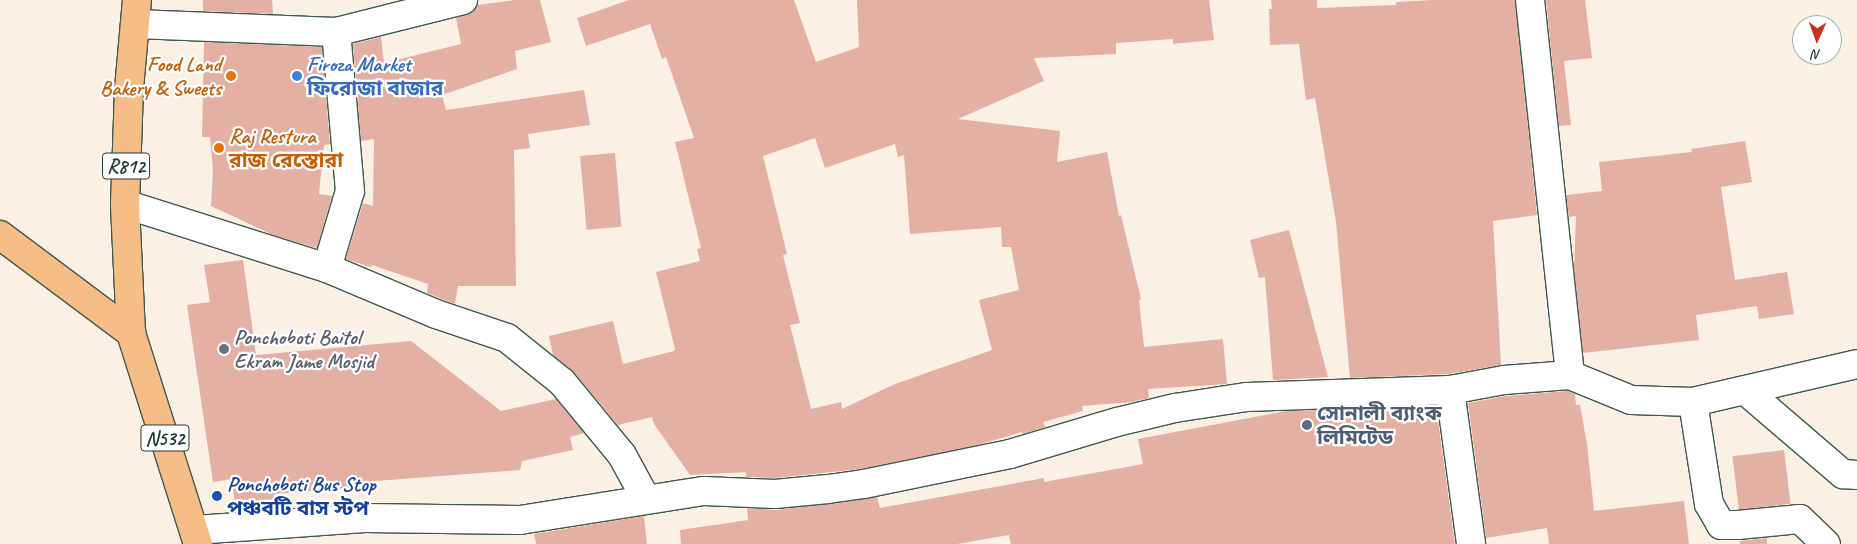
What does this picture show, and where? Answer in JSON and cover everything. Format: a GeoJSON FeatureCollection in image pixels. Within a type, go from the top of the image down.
{"type":"FeatureCollection","features":[{"type":"Feature","properties":{"kind":"main road","name":"R812"},"geometry":{"type":"LineString","coordinates":[[131,333],[125,204],[129,89],[136,12]]}},
{"type":"Feature","properties":{"kind":"main road"},"geometry":{"type":"LineString","coordinates":[[0,235],[131,333]]}},
{"type":"Feature","properties":{"kind":"main road","name":"N532"},"geometry":{"type":"LineString","coordinates":[[131,333],[196,537]]}},
{"type":"Feature","properties":{"kind":"street"},"geometry":{"type":"LineString","coordinates":[[136,12],[336,32],[463,0]]}},
{"type":"Feature","properties":{"kind":"street"},"geometry":{"type":"LineString","coordinates":[[1530,0],[1570,375]]}},
{"type":"Feature","properties":{"kind":"street"},"geometry":{"type":"LineString","coordinates":[[327,268],[350,191],[336,32]]}},
{"type":"Feature","properties":{"kind":"street"},"geometry":{"type":"LineString","coordinates":[[125,204],[327,268],[436,314],[507,338],[562,382],[622,455],[646,499]]}},
{"type":"Feature","properties":{"kind":"street"},"geometry":{"type":"LineString","coordinates":[[196,537],[365,518],[520,520],[704,491],[775,494],[864,484],[1010,454],[1117,422],[1176,408],[1247,397],[1450,390],[1504,380],[1570,375],[1632,400],[1693,402],[1857,364]]}},
{"type":"Feature","properties":{"kind":"street"},"geometry":{"type":"LineString","coordinates":[[1450,390],[1471,544]]}},
{"type":"Feature","properties":{"kind":"street"},"geometry":{"type":"LineString","coordinates":[[1746,390],[1843,474],[1857,475]]}},
{"type":"Feature","properties":{"kind":"street"},"geometry":{"type":"LineString","coordinates":[[1693,402],[1709,504],[1721,525],[1800,519],[1826,544]]}},
{"type":"Feature","properties":{"kind":"building"},"geometry":{"type":"Polygon","coordinates":[[[203,0],[272,0],[273,14],[203,11],[203,0]]]}},
{"type":"Feature","properties":{"kind":"building"},"geometry":{"type":"Polygon","coordinates":[[[515,0],[540,0],[551,42],[515,51],[517,69],[442,95],[446,110],[584,90],[590,125],[528,134],[530,148],[514,150],[516,286],[458,286],[455,304],[427,293],[428,284],[372,265],[371,267],[346,259],[363,203],[373,206],[374,139],[361,141],[353,44],[381,37],[384,63],[461,44],[456,18],[473,12],[478,5],[515,0]]]}},
{"type":"Feature","properties":{"kind":"building"},"geometry":{"type":"Polygon","coordinates":[[[629,0],[794,0],[816,62],[859,47],[857,0],[1209,0],[1214,40],[1173,44],[1173,39],[1116,43],[1116,54],[1034,58],[1044,81],[958,119],[1060,131],[1057,162],[1107,152],[1119,216],[1121,215],[1141,299],[1139,300],[1144,347],[1223,339],[1227,384],[1148,389],[1149,398],[1132,402],[1082,406],[1083,411],[1043,422],[1045,427],[1023,434],[1022,432],[974,446],[861,469],[775,478],[746,477],[746,472],[690,475],[654,424],[652,417],[618,425],[574,372],[553,355],[549,336],[613,321],[623,364],[674,351],[656,272],[700,261],[697,249],[701,248],[675,142],[694,138],[666,57],[662,59],[650,24],[586,46],[577,18],[629,0]],[[815,138],[763,156],[787,254],[783,255],[800,323],[790,325],[811,409],[841,402],[842,409],[895,384],[992,350],[979,300],[1019,290],[1011,247],[1002,247],[1001,227],[910,234],[904,155],[898,157],[895,144],[825,168],[815,138]]]}},
{"type":"Feature","properties":{"kind":"building"},"geometry":{"type":"Polygon","coordinates":[[[1271,0],[1317,0],[1317,8],[1396,5],[1396,2],[1433,0],[1515,0],[1537,215],[1493,221],[1501,365],[1448,374],[1350,378],[1336,222],[1315,98],[1306,100],[1299,44],[1270,45],[1269,9],[1272,9],[1271,0]]]}},
{"type":"Feature","properties":{"kind":"building"},"geometry":{"type":"Polygon","coordinates":[[[1546,0],[1585,0],[1592,58],[1564,61],[1571,125],[1559,126],[1546,0]]]}},
{"type":"Feature","properties":{"kind":"building"},"geometry":{"type":"Polygon","coordinates":[[[204,42],[322,47],[330,144],[324,145],[319,194],[332,196],[317,248],[273,235],[211,206],[213,170],[210,137],[202,137],[204,42]]]}},
{"type":"Feature","properties":{"kind":"building"},"geometry":{"type":"Polygon","coordinates":[[[1745,141],[1752,182],[1721,187],[1735,280],[1787,272],[1794,314],[1759,319],[1757,306],[1696,315],[1699,340],[1583,353],[1574,269],[1576,216],[1569,217],[1566,195],[1602,191],[1599,162],[1692,152],[1691,149],[1745,141]]]}},
{"type":"Feature","properties":{"kind":"building"},"geometry":{"type":"Polygon","coordinates":[[[615,153],[621,227],[587,230],[580,156],[615,153]]]}},
{"type":"Feature","properties":{"kind":"building"},"geometry":{"type":"Polygon","coordinates":[[[1289,230],[1328,377],[1273,380],[1265,277],[1259,278],[1250,240],[1289,230]]]}},
{"type":"Feature","properties":{"kind":"building"},"geometry":{"type":"Polygon","coordinates":[[[243,260],[256,355],[411,341],[501,411],[556,399],[584,433],[570,437],[573,450],[522,461],[520,470],[362,482],[362,487],[274,494],[275,500],[235,505],[232,479],[213,482],[187,305],[210,302],[204,265],[243,260]]]}},
{"type":"Feature","properties":{"kind":"building"},"geometry":{"type":"Polygon","coordinates":[[[1568,391],[1575,394],[1576,405],[1580,405],[1587,444],[1594,511],[1684,501],[1689,544],[1549,544],[1547,528],[1486,538],[1468,403],[1506,396],[1568,391]]]}},
{"type":"Feature","properties":{"kind":"building"},"geometry":{"type":"Polygon","coordinates":[[[1436,406],[1455,544],[1011,544],[1009,535],[957,544],[681,544],[680,530],[748,520],[747,508],[776,510],[877,497],[880,508],[1044,478],[1044,482],[1143,464],[1138,439],[1286,411],[1436,406]]]}},
{"type":"Feature","properties":{"kind":"building"},"geometry":{"type":"Polygon","coordinates":[[[1784,450],[1791,504],[1739,510],[1732,456],[1784,450]]]}},
{"type":"Feature","properties":{"kind":"building"},"geometry":{"type":"Polygon","coordinates":[[[644,516],[647,544],[536,544],[534,534],[644,516]]]}},
{"type":"Feature","properties":{"kind":"building"},"geometry":{"type":"Polygon","coordinates":[[[1767,538],[1767,544],[1740,544],[1740,541],[1767,538]]]}},
{"type":"Feature","properties":{"kind":"place","name":"Food Land Bakery & Sweets"},"geometry":{"type":"Point","coordinates":[231,76]}},
{"type":"Feature","properties":{"kind":"place","name":"Firoza Market ফিরোজা বাজার"},"geometry":{"type":"Point","coordinates":[297,76]}},
{"type":"Feature","properties":{"kind":"place","name":"Raj Restura রাজ রেস্তোরা"},"geometry":{"type":"Point","coordinates":[219,148]}},
{"type":"Feature","properties":{"kind":"place","name":"Ponchoboti Baitol Ekram Jame Mosjid"},"geometry":{"type":"Point","coordinates":[224,349]}},
{"type":"Feature","properties":{"kind":"place","name":"সোনালী ব্যাংক লিমিটেড"},"geometry":{"type":"Point","coordinates":[1307,425]}},
{"type":"Feature","properties":{"kind":"place","name":"Ponchoboti Bus Stop পঞ্চবটি বাস স্টপ"},"geometry":{"type":"Point","coordinates":[217,496]}}]}
